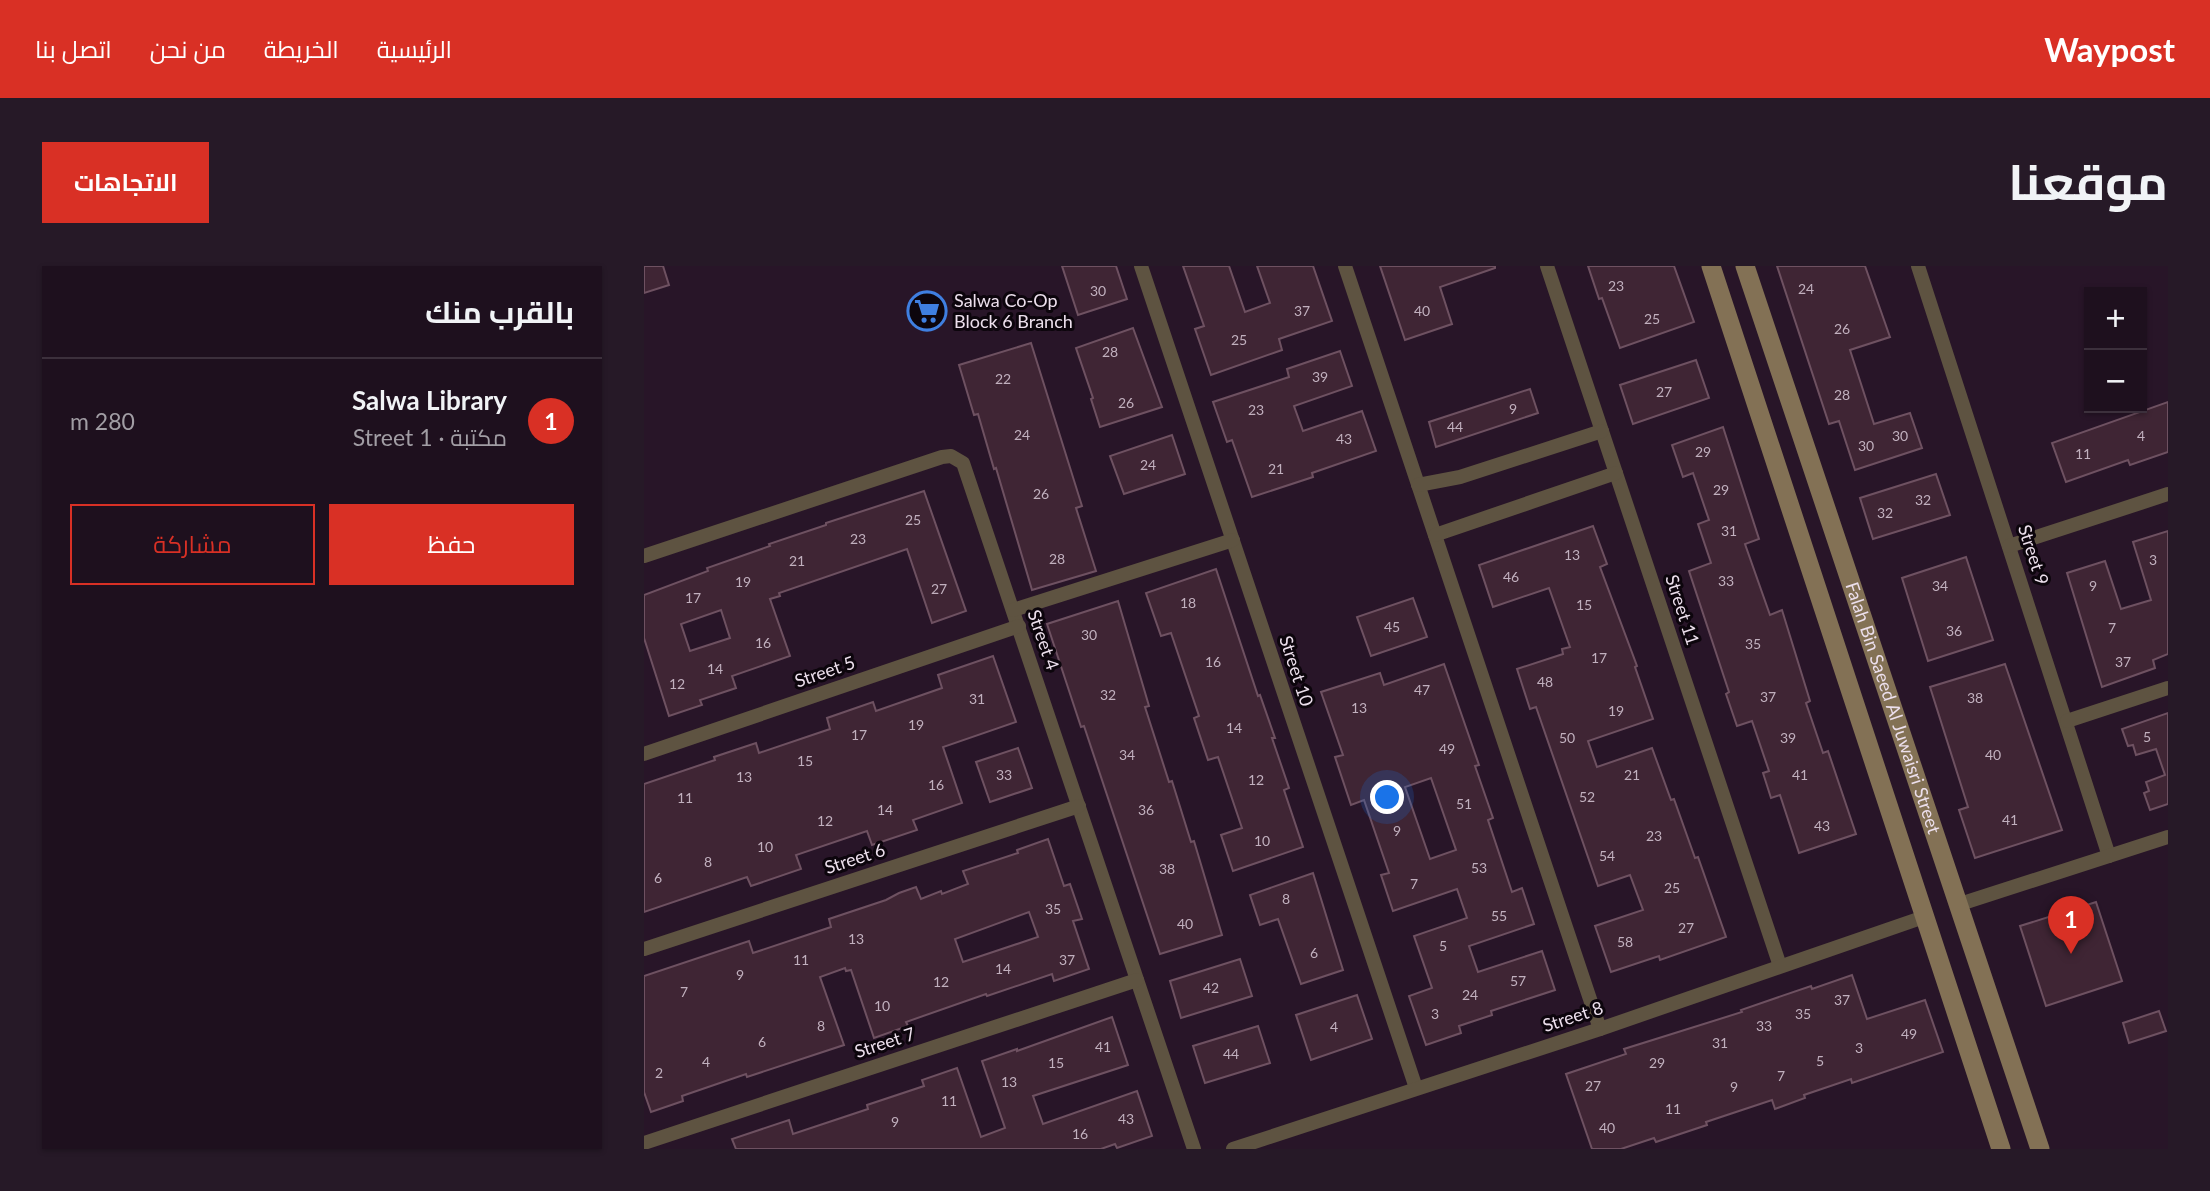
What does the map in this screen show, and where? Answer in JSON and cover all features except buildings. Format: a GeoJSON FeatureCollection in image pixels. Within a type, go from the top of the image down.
{"type":"FeatureCollection","features":[{"type":"Feature","properties":{"kind":"street","name":"Street 10"},"geometry":{"type":"LineString","coordinates":[[1141,266],[1416,1088]]}},
{"type":"Feature","properties":{"kind":"street"},"geometry":{"type":"LineString","coordinates":[[1345,266],[1600,1029]]}},
{"type":"Feature","properties":{"kind":"street","name":"Street 11"},"geometry":{"type":"LineString","coordinates":[[1547,266],[1780,967]]}},
{"type":"Feature","properties":{"kind":"street","name":"Falah Bin Saeed Al Juwaisri Street"},"geometry":{"type":"LineString","coordinates":[[1711,266],[2001,1149]]}},
{"type":"Feature","properties":{"kind":"street","name":"Falah Bin Saeed Al Juwaisri Street"},"geometry":{"type":"LineString","coordinates":[[1745,266],[2040,1149]]}},
{"type":"Feature","properties":{"kind":"street","name":"Street 9"},"geometry":{"type":"LineString","coordinates":[[1917,266],[2109,856]]}},
{"type":"Feature","properties":{"kind":"street"},"geometry":{"type":"LineString","coordinates":[[1419,485],[1460,477],[1602,431]]}},
{"type":"Feature","properties":{"kind":"street","name":"Street 4"},"geometry":{"type":"LineString","coordinates":[[644,556],[929,461],[951,456],[960,460],[966,467],[1194,1149]]}},
{"type":"Feature","properties":{"kind":"street"},"geometry":{"type":"LineString","coordinates":[[1435,535],[1616,473]]}},
{"type":"Feature","properties":{"kind":"street"},"geometry":{"type":"LineString","coordinates":[[2009,546],[2168,494]]}},
{"type":"Feature","properties":{"kind":"street"},"geometry":{"type":"LineString","coordinates":[[1013,610],[1233,540]]}},
{"type":"Feature","properties":{"kind":"street","name":"Street 5"},"geometry":{"type":"LineString","coordinates":[[644,754],[1018,626]]}},
{"type":"Feature","properties":{"kind":"street"},"geometry":{"type":"LineString","coordinates":[[2067,721],[2168,688]]}},
{"type":"Feature","properties":{"kind":"street"},"geometry":{"type":"LineString","coordinates":[[1859,716],[1870,704],[1880,703],[1893,708]]}},
{"type":"Feature","properties":{"kind":"street","name":"Street 6"},"geometry":{"type":"LineString","coordinates":[[644,949],[1079,806]]}},
{"type":"Feature","properties":{"kind":"street"},"geometry":{"type":"LineString","coordinates":[[1957,905],[2168,837]]}},
{"type":"Feature","properties":{"kind":"street","name":"Street 8"},"geometry":{"type":"LineString","coordinates":[[1233,1149],[1600,1029],[1924,917]]}},
{"type":"Feature","properties":{"kind":"street","name":"Street 7"},"geometry":{"type":"LineString","coordinates":[[644,1143],[1137,980]]}},
{"type":"Feature","properties":{"kind":"place","name":"Salwa Co-Op Block 6 Branch"},"geometry":{"type":"Point","coordinates":[927,311]}},
{"type":"Feature","properties":{"kind":"place","name":"Salwa Library"},"geometry":{"type":"Point","coordinates":[2071,954]}}]}
